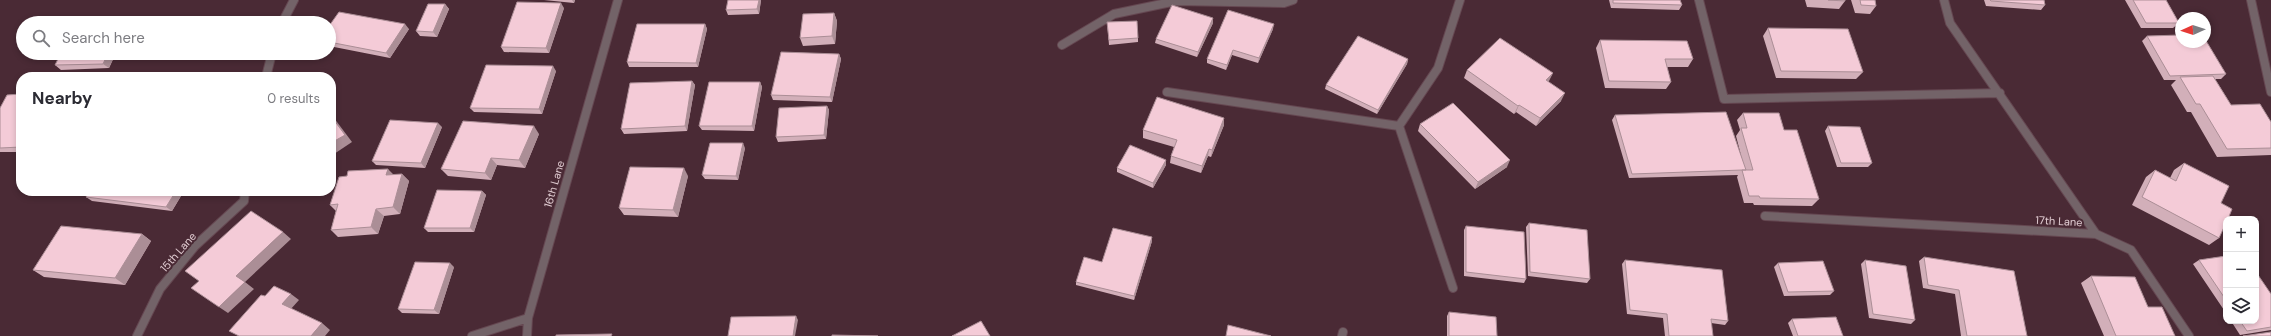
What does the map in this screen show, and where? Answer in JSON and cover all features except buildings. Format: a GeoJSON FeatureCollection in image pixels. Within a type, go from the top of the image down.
{"type":"FeatureCollection","features":[{"type":"Feature","properties":{"kind":"street"},"geometry":{"type":"LineString","coordinates":[[286,16],[294,0]]}},
{"type":"Feature","properties":{"kind":"street","name":"16th Lane"},"geometry":{"type":"LineString","coordinates":[[527,336],[528,318],[618,0]]}},
{"type":"Feature","properties":{"kind":"street"},"geometry":{"type":"LineString","coordinates":[[1062,45],[1114,14],[1176,1],[1284,4],[1293,0]]}},
{"type":"Feature","properties":{"kind":"street"},"geometry":{"type":"LineString","coordinates":[[1399,126],[1438,68],[1460,0]]}},
{"type":"Feature","properties":{"kind":"street"},"geometry":{"type":"LineString","coordinates":[[1700,0],[1724,99],[2000,93]]}},
{"type":"Feature","properties":{"kind":"street","name":"17th Lane"},"geometry":{"type":"LineString","coordinates":[[1944,0],[1950,23],[2000,93],[2096,234]]}},
{"type":"Feature","properties":{"kind":"street"},"geometry":{"type":"LineString","coordinates":[[2250,0],[2271,92]]}},
{"type":"Feature","properties":{"kind":"street"},"geometry":{"type":"LineString","coordinates":[[267,72],[270,60]]}},
{"type":"Feature","properties":{"kind":"street"},"geometry":{"type":"LineString","coordinates":[[1167,92],[1399,126]]}},
{"type":"Feature","properties":{"kind":"street"},"geometry":{"type":"LineString","coordinates":[[1399,126],[1453,288]]}},
{"type":"Feature","properties":{"kind":"street","name":"15th Lane"},"geometry":{"type":"LineString","coordinates":[[137,336],[160,289],[195,246],[244,201],[244,196]]}},
{"type":"Feature","properties":{"kind":"street","name":"17th Lane"},"geometry":{"type":"LineString","coordinates":[[1765,216],[2096,234]]}},
{"type":"Feature","properties":{"kind":"street"},"geometry":{"type":"LineString","coordinates":[[2096,234],[2131,250],[2189,336]]}},
{"type":"Feature","properties":{"kind":"street"},"geometry":{"type":"LineString","coordinates":[[472,336],[528,318]]}}]}
